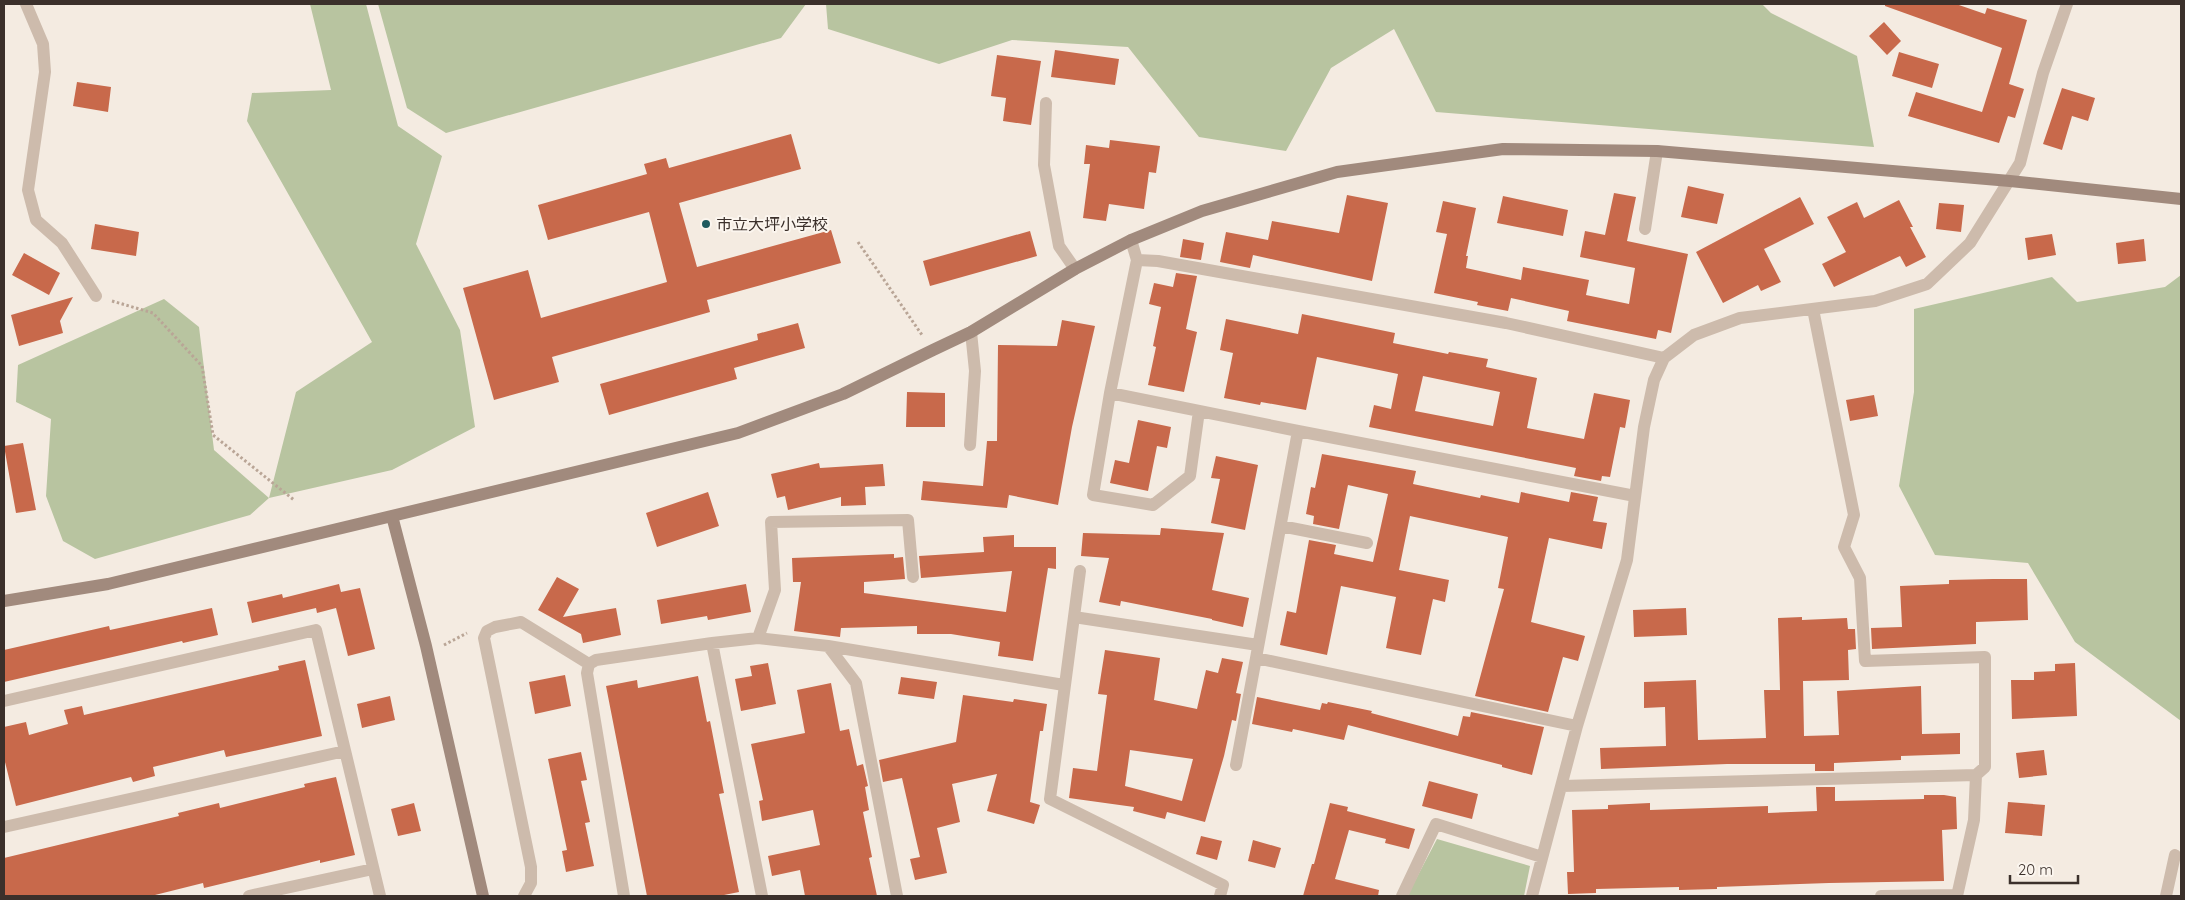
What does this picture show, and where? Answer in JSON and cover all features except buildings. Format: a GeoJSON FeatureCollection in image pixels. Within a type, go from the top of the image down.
{"type":"FeatureCollection","features":[{"type":"Feature","properties":{"kind":"street"},"geometry":{"type":"LineString","coordinates":[[26,4],[43,44],[45,72],[28,190],[36,220],[62,243],[96,296]]}},
{"type":"Feature","properties":{"kind":"street"},"geometry":{"type":"LineString","coordinates":[[1532,896],[1577,726],[1627,560],[1644,427],[1654,380],[1664,358],[1694,335],[1740,318],[1875,301],[1927,284],[1970,243],[2010,182],[2020,162],[2043,73],[2067,4]]}},
{"type":"Feature","properties":{"kind":"street"},"geometry":{"type":"LineString","coordinates":[[1046,102],[1044,165],[1058,246],[1075,269]]}},
{"type":"Feature","properties":{"kind":"street"},"geometry":{"type":"LineString","coordinates":[[4,601],[108,584],[738,433],[843,394],[971,332],[1075,269],[1131,240],[1202,211],[1336,172],[1503,149],[1657,151],[2181,199]]}},
{"type":"Feature","properties":{"kind":"street"},"geometry":{"type":"LineString","coordinates":[[1645,229],[1657,151]]}},
{"type":"Feature","properties":{"kind":"street"},"geometry":{"type":"LineString","coordinates":[[1131,240],[1137,260],[1110,392],[1093,495],[1153,506],[1161,500],[1190,476],[1199,411]]}},
{"type":"Feature","properties":{"kind":"street"},"geometry":{"type":"LineString","coordinates":[[1137,260],[1158,261],[1244,275],[1497,322],[1664,358]]}},
{"type":"Feature","properties":{"kind":"street"},"geometry":{"type":"LineString","coordinates":[[1562,786],[1976,775],[1985,767],[1985,657],[1865,661],[1860,578],[1844,547],[1854,515],[1813,309]]}},
{"type":"Feature","properties":{"kind":"street"},"geometry":{"type":"LineString","coordinates":[[970,445],[975,372],[971,332]]}},
{"type":"Feature","properties":{"kind":"street"},"geometry":{"type":"LineString","coordinates":[[1110,392],[1298,431],[1635,496]]}},
{"type":"Feature","properties":{"kind":"street"},"geometry":{"type":"LineString","coordinates":[[1236,765],[1298,431]]}},
{"type":"Feature","properties":{"kind":"street"},"geometry":{"type":"LineString","coordinates":[[392,516],[426,646],[483,896]]}},
{"type":"Feature","properties":{"kind":"street"},"geometry":{"type":"LineString","coordinates":[[758,638],[775,590],[771,522],[908,520],[913,577]]}},
{"type":"Feature","properties":{"kind":"street"},"geometry":{"type":"LineString","coordinates":[[1280,526],[1367,543]]}},
{"type":"Feature","properties":{"kind":"street"},"geometry":{"type":"LineString","coordinates":[[1080,571],[1050,799],[1223,885],[1220,896]]}},
{"type":"Feature","properties":{"kind":"street"},"geometry":{"type":"LineString","coordinates":[[1074,617],[1258,645]]}},
{"type":"Feature","properties":{"kind":"street"},"geometry":{"type":"LineString","coordinates":[[524,896],[532,883],[531,867],[484,638],[487,631],[495,627],[521,622],[589,664]]}},
{"type":"Feature","properties":{"kind":"street"},"geometry":{"type":"LineString","coordinates":[[4,701],[316,630],[380,896]]}},
{"type":"Feature","properties":{"kind":"street"},"geometry":{"type":"LineString","coordinates":[[624,896],[587,673],[589,664],[596,660],[758,638],[828,646],[1064,685]]}},
{"type":"Feature","properties":{"kind":"street"},"geometry":{"type":"LineString","coordinates":[[712,643],[762,896]]}},
{"type":"Feature","properties":{"kind":"street"},"geometry":{"type":"LineString","coordinates":[[828,646],[856,683],[897,896]]}},
{"type":"Feature","properties":{"kind":"street"},"geometry":{"type":"LineString","coordinates":[[1256,658],[1577,726]]}},
{"type":"Feature","properties":{"kind":"street"},"geometry":{"type":"LineString","coordinates":[[4,827],[345,751]]}},
{"type":"Feature","properties":{"kind":"street"},"geometry":{"type":"LineString","coordinates":[[1881,896],[1957,896],[1974,820],[1976,775]]}},
{"type":"Feature","properties":{"kind":"street"},"geometry":{"type":"LineString","coordinates":[[1402,896],[1436,824],[1542,857]]}},
{"type":"Feature","properties":{"kind":"street"},"geometry":{"type":"LineString","coordinates":[[2166,896],[2176,855]]}},
{"type":"Feature","properties":{"kind":"street"},"geometry":{"type":"LineString","coordinates":[[249,896],[373,869]]}},
{"type":"Feature","properties":{"kind":"path"},"geometry":{"type":"LineString","coordinates":[[858,242],[933,350]]}},
{"type":"Feature","properties":{"kind":"path"},"geometry":{"type":"LineString","coordinates":[[96,296],[154,313],[202,366],[213,435],[294,500]]}},
{"type":"Feature","properties":{"kind":"path"},"geometry":{"type":"LineString","coordinates":[[426,646],[447,644],[473,630],[487,631]]}},
{"type":"Feature","properties":{"kind":"green space"},"geometry":{"type":"Polygon","coordinates":[[[310,4],[366,4],[398,126],[442,156],[416,244],[460,330],[475,427],[392,470],[269,498],[296,392],[372,342],[247,121],[252,93],[331,90],[310,4]]]}},
{"type":"Feature","properties":{"kind":"green space"},"geometry":{"type":"Polygon","coordinates":[[[378,4],[806,4],[781,38],[446,133],[407,108],[378,4]]]}},
{"type":"Feature","properties":{"kind":"green space"},"geometry":{"type":"Polygon","coordinates":[[[826,4],[1762,4],[1771,13],[1857,56],[1874,147],[1436,112],[1394,29],[1331,68],[1286,151],[1199,137],[1128,47],[1012,40],[939,64],[828,29],[826,4]]]}},
{"type":"Feature","properties":{"kind":"green space"},"geometry":{"type":"Polygon","coordinates":[[[2181,275],[2181,721],[2075,642],[2028,563],[1935,555],[1899,486],[1914,392],[1914,309],[2052,277],[2077,302],[2165,287],[2181,275]]]}},
{"type":"Feature","properties":{"kind":"green space"},"geometry":{"type":"Polygon","coordinates":[[[164,299],[199,327],[214,450],[269,498],[250,515],[95,559],[63,541],[46,496],[51,419],[16,402],[18,365],[164,299]]]}},
{"type":"Feature","properties":{"kind":"green space"},"geometry":{"type":"Polygon","coordinates":[[[1437,839],[1530,866],[1524,896],[1407,896],[1437,839]]]}},
{"type":"Feature","properties":{"kind":"place","name":"市立大坪小学校"},"geometry":{"type":"Point","coordinates":[706,224]}}]}
